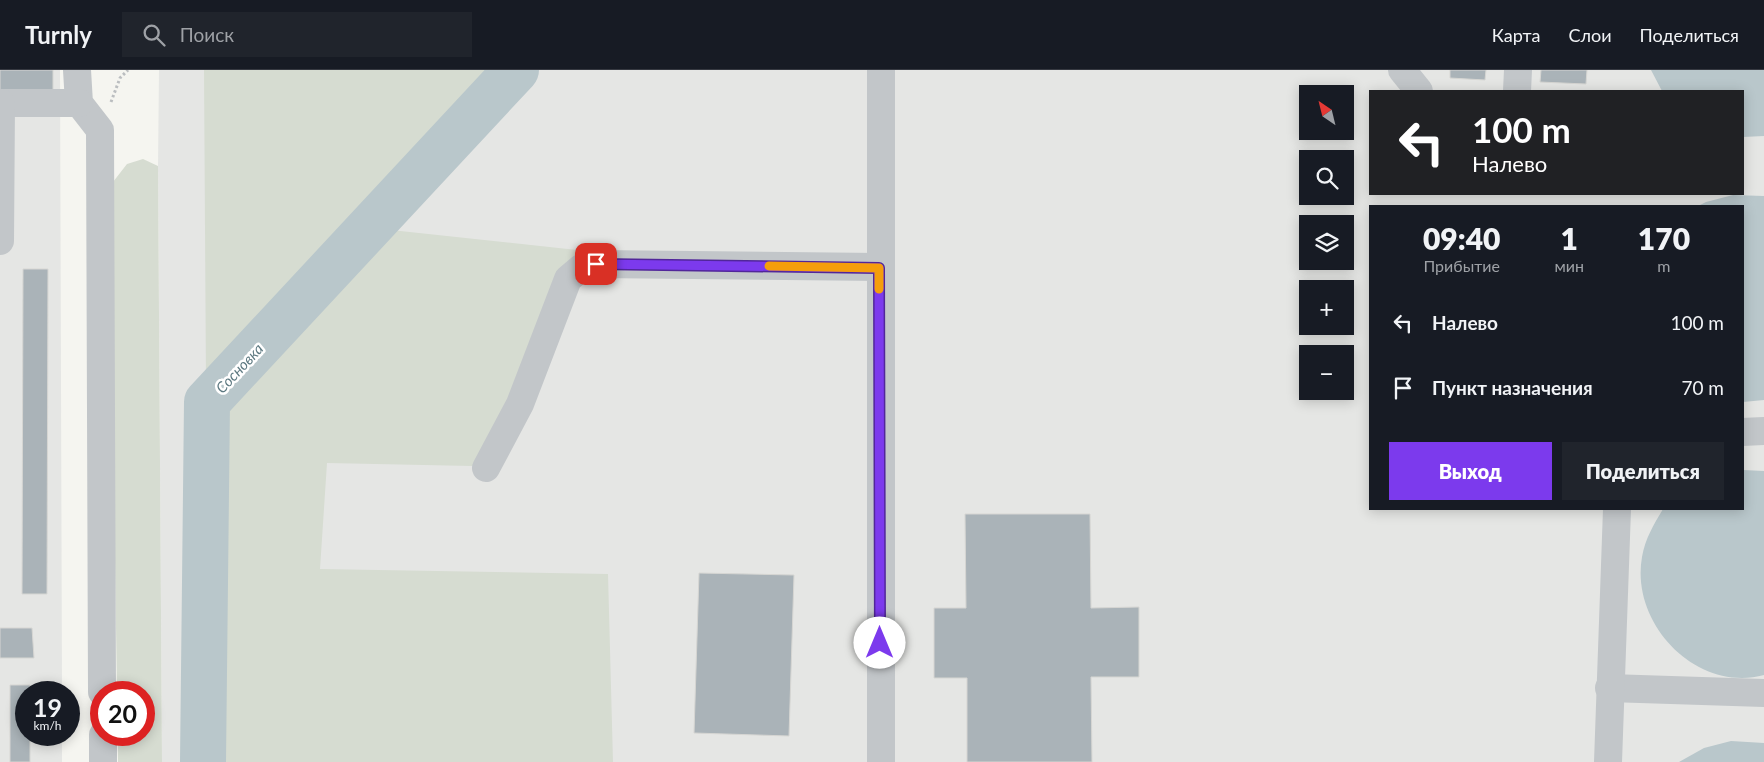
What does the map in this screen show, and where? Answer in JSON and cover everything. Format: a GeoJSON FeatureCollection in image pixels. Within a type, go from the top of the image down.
{"type":"FeatureCollection","features":[{"type":"Feature","properties":{"kind":"street"},"geometry":{"type":"LineString","coordinates":[[77,70],[79,103],[100,130],[102,681]]}},
{"type":"Feature","properties":{"kind":"street"},"geometry":{"type":"LineString","coordinates":[[880,762],[879,268],[881,70]]}},
{"type":"Feature","properties":{"kind":"street"},"geometry":{"type":"LineString","coordinates":[[1402,70],[1418,90]]}},
{"type":"Feature","properties":{"kind":"street"},"geometry":{"type":"LineString","coordinates":[[1517,90],[1518,70]]}},
{"type":"Feature","properties":{"kind":"street"},"geometry":{"type":"LineString","coordinates":[[0,241],[1,103],[79,103]]}},
{"type":"Feature","properties":{"kind":"street"},"geometry":{"type":"LineString","coordinates":[[486,468],[520,404],[568,279],[581,268],[596,264],[879,268]]}},
{"type":"Feature","properties":{"kind":"street"},"geometry":{"type":"LineString","coordinates":[[1744,432],[1764,431]]}},
{"type":"Feature","properties":{"kind":"street"},"geometry":{"type":"LineString","coordinates":[[1608,762],[1609,688],[1617,510]]}},
{"type":"Feature","properties":{"kind":"street"},"geometry":{"type":"LineString","coordinates":[[1609,688],[1764,693]]}},
{"type":"Feature","properties":{"kind":"street"},"geometry":{"type":"LineString","coordinates":[[103,746],[103,762]]}},
{"type":"Feature","properties":{"kind":"shaded area"},"geometry":{"type":"Polygon","coordinates":[[[0,70],[60,70],[62,681],[15,681],[15,746],[62,746],[62,762],[0,762],[0,70]]]}},
{"type":"Feature","properties":{"kind":"shaded area"},"geometry":{"type":"Polygon","coordinates":[[[159,70],[1764,70],[1764,762],[162,762],[159,70]]]}},
{"type":"Feature","properties":{"kind":"shaded area"},"geometry":{"type":"Polygon","coordinates":[[[204,70],[495,70],[206,386],[204,70]]]}},
{"type":"Feature","properties":{"kind":"shaded area"},"geometry":{"type":"Polygon","coordinates":[[[1651,70],[1764,70],[1764,136],[1744,137],[1744,90],[1661,90],[1651,70]]]}},
{"type":"Feature","properties":{"kind":"shaded area"},"geometry":{"type":"Polygon","coordinates":[[[143,159],[158,166],[162,762],[118,762],[118,746],[155,746],[155,681],[117,681],[112,366],[113,182],[127,164],[143,159]]]}},
{"type":"Feature","properties":{"kind":"shaded area"},"geometry":{"type":"Polygon","coordinates":[[[1733,195],[1764,196],[1764,400],[1744,402],[1744,205],[1700,205],[1733,195]]]}},
{"type":"Feature","properties":{"kind":"shaded area"},"geometry":{"type":"Polygon","coordinates":[[[391,230],[577,250],[653,255],[584,259],[510,407],[472,466],[327,463],[320,569],[608,574],[613,762],[215,762],[216,421],[391,230]]]}},
{"type":"Feature","properties":{"kind":"shaded area"},"geometry":{"type":"Polygon","coordinates":[[[1744,470],[1764,471],[1764,675],[1739,678],[1715,674],[1693,663],[1673,648],[1658,629],[1647,606],[1641,582],[1642,557],[1645,544],[1662,510],[1744,510],[1744,470]]]}},
{"type":"Feature","properties":{"kind":"shaded area"},"geometry":{"type":"Polygon","coordinates":[[[1731,741],[1764,743],[1764,762],[1679,762],[1704,748],[1731,741]]]}},
{"type":"Feature","properties":{"kind":"building"},"geometry":{"type":"Polygon","coordinates":[[[0,70],[53,70],[53,94],[0,95],[0,70]]]}},
{"type":"Feature","properties":{"kind":"building"},"geometry":{"type":"Polygon","coordinates":[[[1450,70],[1486,70],[1485,80],[1450,78],[1450,70]]]}},
{"type":"Feature","properties":{"kind":"building"},"geometry":{"type":"Polygon","coordinates":[[[1541,70],[1587,70],[1586,84],[1540,82],[1541,70]]]}},
{"type":"Feature","properties":{"kind":"building"},"geometry":{"type":"Polygon","coordinates":[[[23,269],[48,269],[47,594],[22,594],[23,269]]]}},
{"type":"Feature","properties":{"kind":"building"},"geometry":{"type":"Polygon","coordinates":[[[965,514],[1090,514],[1091,608],[1139,607],[1139,677],[1091,677],[1092,762],[967,762],[967,678],[934,678],[934,608],[966,608],[965,514]]]}},
{"type":"Feature","properties":{"kind":"building"},"geometry":{"type":"Polygon","coordinates":[[[699,573],[794,575],[789,736],[694,733],[699,573]]]}},
{"type":"Feature","properties":{"kind":"building"},"geometry":{"type":"Polygon","coordinates":[[[0,628],[32,628],[34,658],[0,658],[0,628]]]}},
{"type":"Feature","properties":{"kind":"building"},"geometry":{"type":"Polygon","coordinates":[[[10,685],[15,685],[15,746],[30,746],[30,762],[10,762],[10,685]]]}},
{"type":"Feature","properties":{"kind":"waterway","name":"Сосновка"},"geometry":{"type":"LineString","coordinates":[[203,762],[207,402],[516,70]]}},
{"type":"Feature","properties":{"kind":"slow traffic"},"geometry":{"type":"LineString","coordinates":[[769,266],[879,268],[879,289]]}},
{"type":"Feature","properties":{"kind":"route"},"geometry":{"type":"LineString","coordinates":[[596,264],[879,268],[880,643]]}}]}
